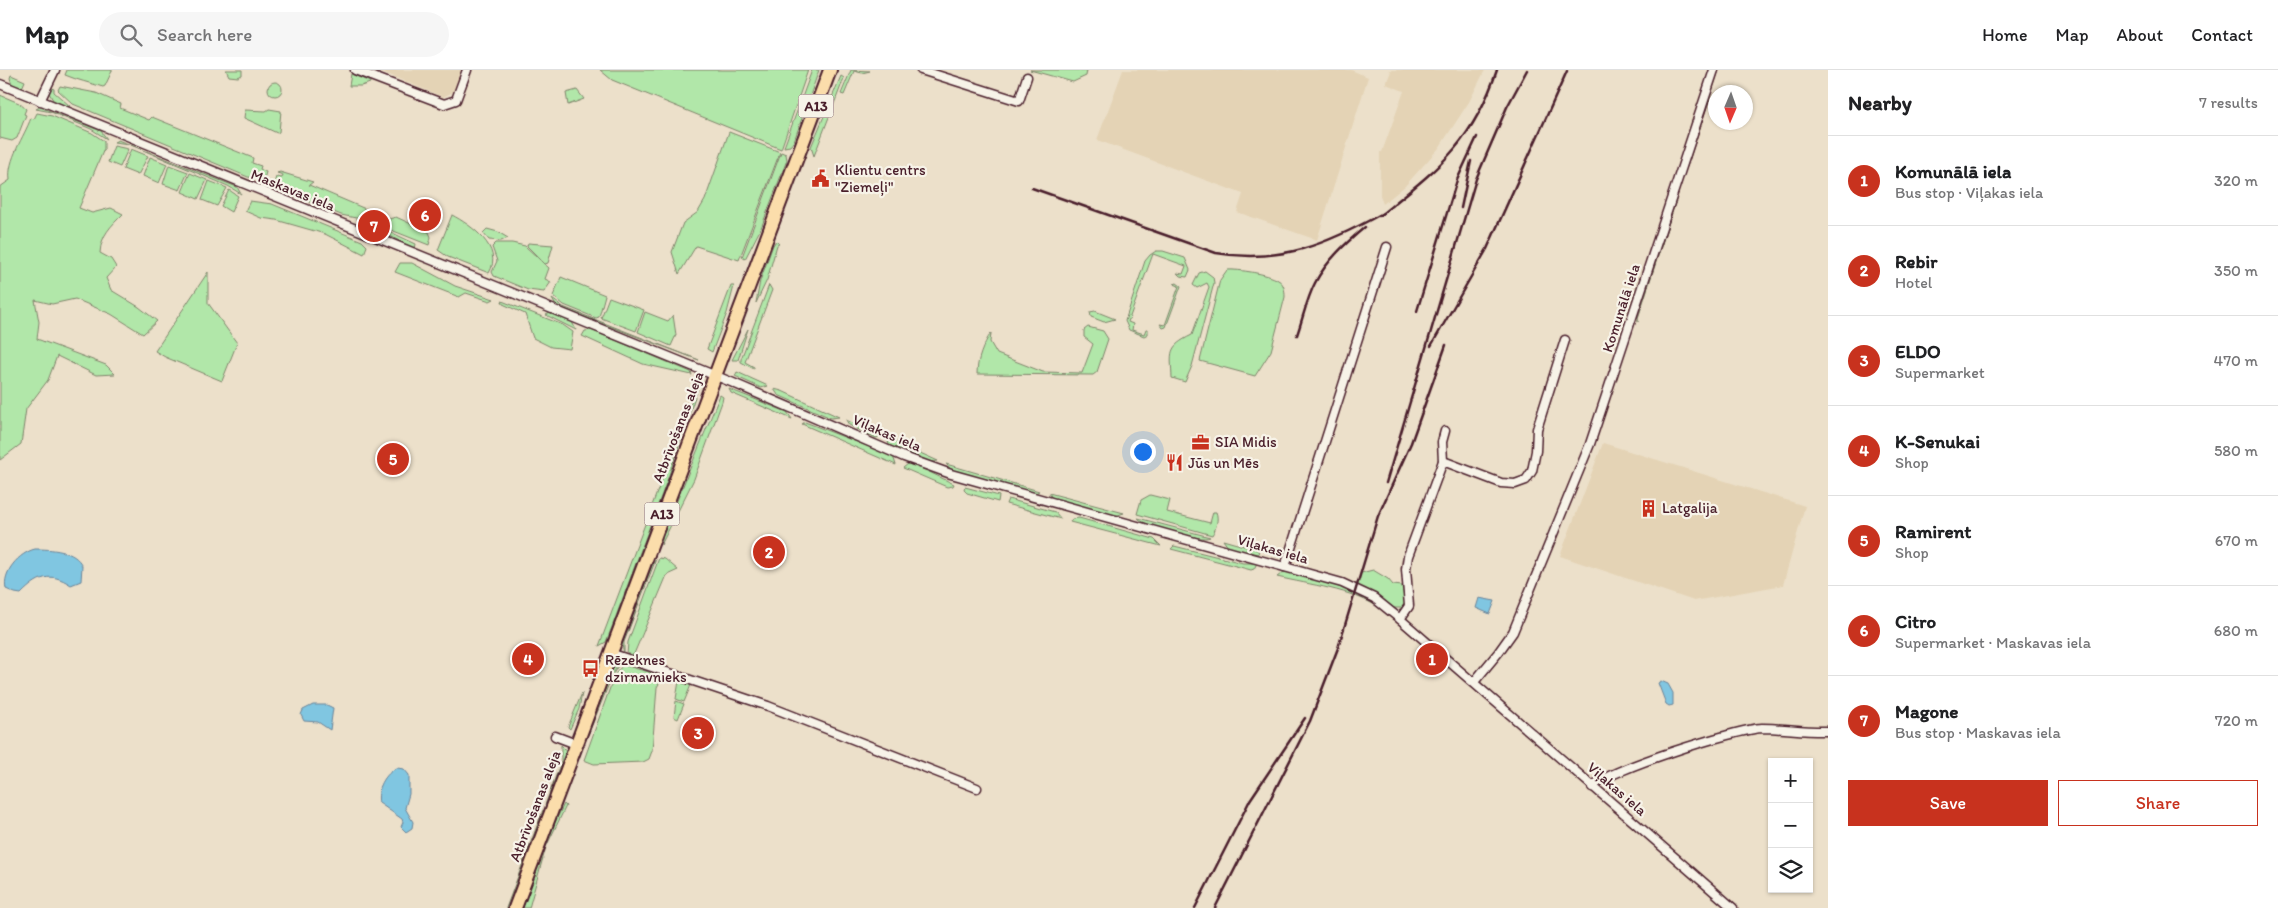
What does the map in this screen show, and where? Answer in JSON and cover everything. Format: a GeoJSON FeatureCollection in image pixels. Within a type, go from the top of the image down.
{"type":"FeatureCollection","features":[{"type":"Feature","properties":{"kind":"main road","name":"Atbrīvošanas aleja"},"geometry":{"type":"LineString","coordinates":[[514,908],[830,70]]}},
{"type":"Feature","properties":{"kind":"street"},"geometry":{"type":"LineString","coordinates":[[47,84],[51,70]]}},
{"type":"Feature","properties":{"kind":"street"},"geometry":{"type":"LineString","coordinates":[[40,100],[55,70]]}},
{"type":"Feature","properties":{"kind":"street"},"geometry":{"type":"LineString","coordinates":[[356,70],[444,104],[456,100],[467,70]]}},
{"type":"Feature","properties":{"kind":"street"},"geometry":{"type":"LineString","coordinates":[[921,70],[1018,101],[1027,77]]}},
{"type":"Feature","properties":{"kind":"street","name":"Komunālā iela"},"geometry":{"type":"LineString","coordinates":[[1474,682],[1513,632],[1590,444],[1714,70]]}},
{"type":"Feature","properties":{"kind":"street","name":"Maskavas iela"},"geometry":{"type":"LineString","coordinates":[[0,84],[715,375]]}},
{"type":"Feature","properties":{"kind":"street"},"geometry":{"type":"LineString","coordinates":[[1285,567],[1387,247]]}},
{"type":"Feature","properties":{"kind":"street"},"geometry":{"type":"LineString","coordinates":[[1443,461],[1502,483],[1515,484],[1526,480],[1532,471],[1536,451],[1537,429],[1565,340]]}},
{"type":"Feature","properties":{"kind":"street","name":"Viļakas iela"},"geometry":{"type":"LineString","coordinates":[[715,375],[904,457],[951,474],[1285,567],[1354,588],[1374,598],[1474,682],[1592,787],[1733,908]]}},
{"type":"Feature","properties":{"kind":"street"},"geometry":{"type":"LineString","coordinates":[[1400,619],[1409,606],[1406,569],[1408,556],[1443,461],[1442,442],[1445,431]]}},
{"type":"Feature","properties":{"kind":"street"},"geometry":{"type":"LineString","coordinates":[[610,653],[768,706],[976,788]]}},
{"type":"Feature","properties":{"kind":"street"},"geometry":{"type":"LineString","coordinates":[[1592,787],[1597,781],[1635,766],[1707,742],[1752,730],[1828,731]]}},
{"type":"Feature","properties":{"kind":"street"},"geometry":{"type":"LineString","coordinates":[[555,736],[576,744]]}},
{"type":"Feature","properties":{"kind":"shaded area"},"geometry":{"type":"Polygon","coordinates":[[[377,70],[461,70],[453,92],[443,97],[377,70]]]}},
{"type":"Feature","properties":{"kind":"shaded area"},"geometry":{"type":"Polygon","coordinates":[[[1123,70],[1351,70],[1368,77],[1317,240],[1237,212],[1243,194],[1097,140],[1123,70]]]}},
{"type":"Feature","properties":{"kind":"shaded area"},"geometry":{"type":"Polygon","coordinates":[[[1388,70],[1485,70],[1469,102],[1439,148],[1405,186],[1383,204],[1380,195],[1380,152],[1382,152],[1404,91],[1386,84],[1391,71],[1388,70]]]}},
{"type":"Feature","properties":{"kind":"shaded area"},"geometry":{"type":"Polygon","coordinates":[[[1603,443],[1805,506],[1783,585],[1694,601],[1560,556],[1603,443]]]}},
{"type":"Feature","properties":{"kind":"green space"},"geometry":{"type":"Polygon","coordinates":[[[67,70],[112,71],[103,87],[65,75],[67,70]]]}},
{"type":"Feature","properties":{"kind":"green space"},"geometry":{"type":"Polygon","coordinates":[[[226,70],[242,70],[242,75],[238,77],[229,76],[226,70]]]}},
{"type":"Feature","properties":{"kind":"green space"},"geometry":{"type":"Polygon","coordinates":[[[600,70],[808,70],[781,149],[612,80],[600,70]]]}},
{"type":"Feature","properties":{"kind":"green space"},"geometry":{"type":"Polygon","coordinates":[[[812,70],[819,70],[794,141],[790,146],[784,147],[812,70]]]}},
{"type":"Feature","properties":{"kind":"green space"},"geometry":{"type":"Polygon","coordinates":[[[851,70],[870,71],[862,73],[854,71],[844,95],[841,94],[851,70]]]}},
{"type":"Feature","properties":{"kind":"green space"},"geometry":{"type":"Polygon","coordinates":[[[1030,70],[1087,70],[1086,76],[1073,82],[1030,70]]]}},
{"type":"Feature","properties":{"kind":"green space"},"geometry":{"type":"Polygon","coordinates":[[[351,74],[370,83],[361,86],[349,86],[351,74]]]}},
{"type":"Feature","properties":{"kind":"green space"},"geometry":{"type":"Polygon","coordinates":[[[11,75],[25,81],[22,88],[12,84],[11,75]]]}},
{"type":"Feature","properties":{"kind":"green space"},"geometry":{"type":"Polygon","coordinates":[[[841,76],[844,78],[814,156],[811,147],[841,76]]]}},
{"type":"Feature","properties":{"kind":"green space"},"geometry":{"type":"Polygon","coordinates":[[[272,82],[278,82],[282,89],[278,96],[272,96],[268,92],[268,86],[272,82]]]}},
{"type":"Feature","properties":{"kind":"green space"},"geometry":{"type":"Polygon","coordinates":[[[60,86],[96,93],[121,104],[120,108],[149,120],[152,117],[253,158],[252,163],[261,166],[260,169],[266,172],[264,179],[248,177],[73,104],[58,90],[60,86]]]}},
{"type":"Feature","properties":{"kind":"green space"},"geometry":{"type":"Polygon","coordinates":[[[50,87],[70,106],[67,107],[53,100],[49,93],[50,87]]]}},
{"type":"Feature","properties":{"kind":"green space"},"geometry":{"type":"Polygon","coordinates":[[[577,90],[584,99],[568,105],[566,93],[577,90]]]}},
{"type":"Feature","properties":{"kind":"green space"},"geometry":{"type":"Polygon","coordinates":[[[0,95],[19,103],[26,109],[24,114],[26,115],[17,138],[12,141],[0,138],[0,95]]]}},
{"type":"Feature","properties":{"kind":"green space"},"geometry":{"type":"Polygon","coordinates":[[[1708,100],[1687,167],[1687,164],[1708,100]]]}},
{"type":"Feature","properties":{"kind":"green space"},"geometry":{"type":"Polygon","coordinates":[[[40,107],[101,131],[107,139],[91,129],[51,112],[36,109],[40,107]]]}},
{"type":"Feature","properties":{"kind":"green space"},"geometry":{"type":"Polygon","coordinates":[[[269,109],[281,111],[279,132],[277,133],[244,118],[245,110],[266,111],[269,109]]]}},
{"type":"Feature","properties":{"kind":"green space"},"geometry":{"type":"Polygon","coordinates":[[[37,113],[52,116],[92,133],[104,141],[104,149],[79,208],[92,213],[111,208],[123,214],[107,231],[102,241],[100,253],[111,259],[116,267],[106,278],[111,290],[139,307],[157,321],[143,334],[111,314],[75,299],[52,304],[35,300],[39,322],[37,339],[106,365],[115,374],[96,375],[57,356],[48,380],[26,409],[21,444],[0,460],[0,187],[10,180],[13,157],[31,118],[34,119],[37,113]]]}},
{"type":"Feature","properties":{"kind":"green space"},"geometry":{"type":"Polygon","coordinates":[[[729,132],[780,152],[739,260],[696,246],[679,274],[672,252],[683,223],[698,212],[705,200],[729,132]]]}},
{"type":"Feature","properties":{"kind":"green space"},"geometry":{"type":"Polygon","coordinates":[[[118,140],[128,144],[114,142],[118,140]]]}},
{"type":"Feature","properties":{"kind":"green space"},"geometry":{"type":"Polygon","coordinates":[[[114,146],[128,149],[120,167],[108,162],[114,146]]]}},
{"type":"Feature","properties":{"kind":"green space"},"geometry":{"type":"Polygon","coordinates":[[[139,148],[237,187],[241,194],[228,186],[139,148]]]}},
{"type":"Feature","properties":{"kind":"green space"},"geometry":{"type":"Polygon","coordinates":[[[131,149],[148,156],[138,175],[123,169],[131,149]]]}},
{"type":"Feature","properties":{"kind":"green space"},"geometry":{"type":"Polygon","coordinates":[[[781,152],[786,154],[787,160],[761,228],[745,259],[742,257],[781,152]]]}},
{"type":"Feature","properties":{"kind":"green space"},"geometry":{"type":"Polygon","coordinates":[[[150,157],[167,164],[159,183],[143,176],[150,157]]]}},
{"type":"Feature","properties":{"kind":"green space"},"geometry":{"type":"Polygon","coordinates":[[[169,165],[188,172],[180,190],[163,184],[169,165]]]}},
{"type":"Feature","properties":{"kind":"green space"},"geometry":{"type":"Polygon","coordinates":[[[280,172],[313,182],[309,185],[389,219],[396,217],[429,232],[431,237],[429,245],[366,220],[341,215],[285,192],[274,183],[276,177],[282,178],[283,175],[277,173],[280,172]]]}},
{"type":"Feature","properties":{"kind":"green space"},"geometry":{"type":"Polygon","coordinates":[[[190,173],[207,180],[198,199],[182,192],[190,173]]]}},
{"type":"Feature","properties":{"kind":"green space"},"geometry":{"type":"Polygon","coordinates":[[[209,181],[227,188],[217,206],[202,200],[209,181]]]}},
{"type":"Feature","properties":{"kind":"green space"},"geometry":{"type":"Polygon","coordinates":[[[229,190],[238,196],[231,212],[221,206],[229,190]]]}},
{"type":"Feature","properties":{"kind":"green space"},"geometry":{"type":"Polygon","coordinates":[[[1677,197],[1638,318],[1638,317],[1677,197]]]}},
{"type":"Feature","properties":{"kind":"green space"},"geometry":{"type":"Polygon","coordinates":[[[250,201],[272,204],[362,241],[367,246],[364,254],[325,234],[276,220],[261,218],[245,211],[250,201]]]}},
{"type":"Feature","properties":{"kind":"green space"},"geometry":{"type":"Polygon","coordinates":[[[452,215],[476,231],[489,246],[492,264],[489,273],[448,257],[438,250],[452,215]]]}},
{"type":"Feature","properties":{"kind":"green space"},"geometry":{"type":"Polygon","coordinates":[[[384,229],[416,244],[415,249],[382,232],[384,229]]]}},
{"type":"Feature","properties":{"kind":"green space"},"geometry":{"type":"Polygon","coordinates":[[[487,229],[498,232],[508,238],[501,241],[489,240],[483,233],[487,229]]]}},
{"type":"Feature","properties":{"kind":"green space"},"geometry":{"type":"Polygon","coordinates":[[[776,241],[779,244],[777,245],[767,280],[756,303],[760,281],[776,241]]]}},
{"type":"Feature","properties":{"kind":"green space"},"geometry":{"type":"Polygon","coordinates":[[[496,243],[512,243],[525,246],[549,268],[545,279],[551,282],[544,292],[528,290],[494,276],[492,272],[497,261],[492,247],[496,243]]]}},
{"type":"Feature","properties":{"kind":"green space"},"geometry":{"type":"Polygon","coordinates":[[[528,243],[553,245],[548,263],[545,264],[527,246],[528,243]]]}},
{"type":"Feature","properties":{"kind":"green space"},"geometry":{"type":"Polygon","coordinates":[[[1156,251],[1163,251],[1185,258],[1190,270],[1187,277],[1180,276],[1177,273],[1183,274],[1186,266],[1153,254],[1128,322],[1133,324],[1132,330],[1144,334],[1146,329],[1148,329],[1148,334],[1144,336],[1129,330],[1125,321],[1145,261],[1156,251]]]}},
{"type":"Feature","properties":{"kind":"green space"},"geometry":{"type":"Polygon","coordinates":[[[400,263],[412,263],[455,286],[494,299],[490,301],[466,293],[459,297],[395,272],[400,263]]]}},
{"type":"Feature","properties":{"kind":"green space"},"geometry":{"type":"Polygon","coordinates":[[[1227,270],[1246,271],[1268,276],[1280,281],[1283,285],[1285,297],[1271,351],[1255,376],[1200,361],[1220,280],[1227,270]]]}},
{"type":"Feature","properties":{"kind":"green space"},"geometry":{"type":"Polygon","coordinates":[[[1205,271],[1213,277],[1214,283],[1192,366],[1185,382],[1172,378],[1171,356],[1174,347],[1178,343],[1192,335],[1209,287],[1207,283],[1197,288],[1193,285],[1199,273],[1205,271]]]}},
{"type":"Feature","properties":{"kind":"green space"},"geometry":{"type":"Polygon","coordinates":[[[208,272],[208,303],[237,343],[222,381],[155,351],[208,272]]]}},
{"type":"Feature","properties":{"kind":"green space"},"geometry":{"type":"Polygon","coordinates":[[[561,277],[605,295],[599,317],[596,318],[564,305],[553,296],[561,277]]]}},
{"type":"Feature","properties":{"kind":"green space"},"geometry":{"type":"Polygon","coordinates":[[[1177,283],[1181,286],[1166,327],[1163,328],[1160,324],[1165,325],[1179,286],[1174,284],[1177,283]]]}},
{"type":"Feature","properties":{"kind":"green space"},"geometry":{"type":"Polygon","coordinates":[[[769,285],[772,290],[745,362],[754,367],[754,369],[741,362],[741,359],[769,285]]]}},
{"type":"Feature","properties":{"kind":"green space"},"geometry":{"type":"Polygon","coordinates":[[[731,286],[734,286],[727,313],[712,352],[707,349],[731,286]]]}},
{"type":"Feature","properties":{"kind":"green space"},"geometry":{"type":"Polygon","coordinates":[[[609,297],[644,310],[636,331],[601,318],[609,297]]]}},
{"type":"Feature","properties":{"kind":"green space"},"geometry":{"type":"Polygon","coordinates":[[[552,299],[563,307],[699,360],[556,306],[552,299]]]}},
{"type":"Feature","properties":{"kind":"green space"},"geometry":{"type":"Polygon","coordinates":[[[502,301],[563,325],[573,332],[570,349],[551,347],[533,338],[525,314],[503,304],[502,301]]]}},
{"type":"Feature","properties":{"kind":"green space"},"geometry":{"type":"Polygon","coordinates":[[[1095,311],[1115,319],[1104,322],[1091,317],[1090,312],[1095,311]]]}},
{"type":"Feature","properties":{"kind":"green space"},"geometry":{"type":"Polygon","coordinates":[[[645,312],[668,321],[673,315],[676,335],[671,346],[638,332],[645,312]]]}},
{"type":"Feature","properties":{"kind":"green space"},"geometry":{"type":"Polygon","coordinates":[[[550,313],[572,322],[576,330],[546,315],[550,313]]]}},
{"type":"Feature","properties":{"kind":"green space"},"geometry":{"type":"Polygon","coordinates":[[[1088,327],[1103,331],[1108,339],[1097,372],[1093,375],[977,374],[981,353],[991,333],[990,342],[997,354],[1043,372],[1082,373],[1093,344],[1084,337],[1084,330],[1088,327]]]}},
{"type":"Feature","properties":{"kind":"green space"},"geometry":{"type":"Polygon","coordinates":[[[748,329],[738,360],[732,360],[748,329]]]}},
{"type":"Feature","properties":{"kind":"green space"},"geometry":{"type":"Polygon","coordinates":[[[591,330],[691,372],[692,375],[643,364],[582,336],[585,331],[591,330]]]}},
{"type":"Feature","properties":{"kind":"green space"},"geometry":{"type":"Polygon","coordinates":[[[737,372],[768,386],[761,388],[735,376],[737,372]]]}},
{"type":"Feature","properties":{"kind":"green space"},"geometry":{"type":"Polygon","coordinates":[[[698,388],[668,478],[612,627],[606,642],[599,646],[696,389],[698,388]]]}},
{"type":"Feature","properties":{"kind":"green space"},"geometry":{"type":"Polygon","coordinates":[[[729,389],[787,412],[792,419],[731,393],[729,389]]]}},
{"type":"Feature","properties":{"kind":"green space"},"geometry":{"type":"Polygon","coordinates":[[[774,389],[839,417],[831,418],[778,395],[774,389]]]}},
{"type":"Feature","properties":{"kind":"green space"},"geometry":{"type":"Polygon","coordinates":[[[720,395],[723,397],[722,402],[694,479],[661,545],[663,535],[720,395]]]}},
{"type":"Feature","properties":{"kind":"green space"},"geometry":{"type":"Polygon","coordinates":[[[846,420],[881,436],[876,438],[849,425],[846,420]]]}},
{"type":"Feature","properties":{"kind":"green space"},"geometry":{"type":"Polygon","coordinates":[[[805,422],[893,456],[896,465],[802,424],[805,422]]]}},
{"type":"Feature","properties":{"kind":"green space"},"geometry":{"type":"Polygon","coordinates":[[[887,438],[938,461],[930,462],[889,445],[887,438]]]}},
{"type":"Feature","properties":{"kind":"green space"},"geometry":{"type":"Polygon","coordinates":[[[908,464],[919,467],[954,484],[947,487],[903,468],[908,464]]]}},
{"type":"Feature","properties":{"kind":"green space"},"geometry":{"type":"Polygon","coordinates":[[[946,464],[1039,491],[1034,494],[952,470],[946,464]]]}},
{"type":"Feature","properties":{"kind":"green space"},"geometry":{"type":"Polygon","coordinates":[[[965,487],[999,496],[998,502],[967,493],[964,490],[965,487]]]}},
{"type":"Feature","properties":{"kind":"green space"},"geometry":{"type":"Polygon","coordinates":[[[1049,493],[1124,513],[1115,516],[1052,498],[1049,493]]]}},
{"type":"Feature","properties":{"kind":"green space"},"geometry":{"type":"Polygon","coordinates":[[[1150,495],[1170,500],[1167,512],[1210,523],[1213,512],[1216,512],[1217,524],[1215,530],[1212,535],[1137,514],[1141,500],[1150,495]]]}},
{"type":"Feature","properties":{"kind":"green space"},"geometry":{"type":"Polygon","coordinates":[[[1008,499],[1055,512],[1061,519],[1006,504],[1008,499]]]}},
{"type":"Feature","properties":{"kind":"green space"},"geometry":{"type":"Polygon","coordinates":[[[1079,518],[1154,539],[1161,546],[1070,522],[1072,519],[1079,518]]]}},
{"type":"Feature","properties":{"kind":"green space"},"geometry":{"type":"Polygon","coordinates":[[[1138,518],[1210,537],[1184,536],[1172,533],[1143,522],[1138,518]]]}},
{"type":"Feature","properties":{"kind":"green space"},"geometry":{"type":"Polygon","coordinates":[[[1223,540],[1258,550],[1259,555],[1228,547],[1223,540]]]}},
{"type":"Feature","properties":{"kind":"green space"},"geometry":{"type":"Polygon","coordinates":[[[1174,546],[1243,563],[1257,563],[1254,569],[1251,570],[1171,549],[1174,546]]]}},
{"type":"Feature","properties":{"kind":"green space"},"geometry":{"type":"Polygon","coordinates":[[[659,558],[665,559],[678,570],[667,575],[634,654],[631,657],[627,655],[628,642],[659,558]]]}},
{"type":"Feature","properties":{"kind":"green space"},"geometry":{"type":"Polygon","coordinates":[[[656,559],[624,642],[624,653],[622,645],[656,559]]]}},
{"type":"Feature","properties":{"kind":"green space"},"geometry":{"type":"Polygon","coordinates":[[[1373,570],[1388,579],[1393,585],[1402,586],[1405,604],[1402,608],[1394,608],[1357,585],[1361,573],[1373,570]]]}},
{"type":"Feature","properties":{"kind":"green space"},"geometry":{"type":"Polygon","coordinates":[[[1285,571],[1346,590],[1380,608],[1343,592],[1277,577],[1285,571]]]}},
{"type":"Feature","properties":{"kind":"green space"},"geometry":{"type":"Polygon","coordinates":[[[620,662],[613,674],[588,735],[612,670],[620,662]]]}},
{"type":"Feature","properties":{"kind":"green space"},"geometry":{"type":"Polygon","coordinates":[[[623,665],[660,675],[662,679],[657,687],[652,751],[649,759],[643,762],[594,764],[584,760],[615,674],[623,665]]]}},
{"type":"Feature","properties":{"kind":"green space"},"geometry":{"type":"Polygon","coordinates":[[[679,681],[691,685],[684,702],[676,699],[679,681]]]}},
{"type":"Feature","properties":{"kind":"green space"},"geometry":{"type":"Polygon","coordinates":[[[582,693],[579,709],[570,729],[568,727],[582,693]]]}},
{"type":"Feature","properties":{"kind":"green space"},"geometry":{"type":"Polygon","coordinates":[[[676,701],[684,704],[678,719],[674,717],[676,701]]]}},
{"type":"Feature","properties":{"kind":"green space"},"geometry":{"type":"Polygon","coordinates":[[[561,745],[565,749],[566,755],[548,803],[545,805],[561,762],[561,745]]]}},
{"type":"Feature","properties":{"kind":"green space"},"geometry":{"type":"Polygon","coordinates":[[[564,804],[566,806],[546,847],[529,908],[522,908],[553,826],[564,804]]]}},
{"type":"Feature","properties":{"kind":"green space"},"geometry":{"type":"Polygon","coordinates":[[[543,810],[545,812],[509,908],[506,908],[543,810]]]}},
{"type":"Feature","properties":{"kind":"water"},"geometry":{"type":"Polygon","coordinates":[[[35,549],[48,549],[74,557],[82,566],[81,581],[71,585],[57,578],[50,577],[33,583],[21,594],[6,589],[5,583],[13,564],[23,555],[35,549]]]}},
{"type":"Feature","properties":{"kind":"water"},"geometry":{"type":"Polygon","coordinates":[[[1479,598],[1495,601],[1490,614],[1476,608],[1479,598]]]}},
{"type":"Feature","properties":{"kind":"water"},"geometry":{"type":"Polygon","coordinates":[[[1661,681],[1668,684],[1673,693],[1673,705],[1669,706],[1666,704],[1658,683],[1661,681]]]}},
{"type":"Feature","properties":{"kind":"water"},"geometry":{"type":"Polygon","coordinates":[[[313,705],[327,705],[333,708],[330,730],[318,722],[304,721],[301,715],[303,710],[313,705]]]}},
{"type":"Feature","properties":{"kind":"water"},"geometry":{"type":"Polygon","coordinates":[[[397,768],[404,769],[409,775],[409,794],[405,808],[413,822],[412,828],[406,832],[401,827],[402,819],[379,803],[378,798],[382,782],[397,768]]]}},
{"type":"Feature","properties":{"kind":"railway"},"geometry":{"type":"LineString","coordinates":[[1379,216],[1435,169],[1464,137],[1487,96],[1497,70]]}},
{"type":"Feature","properties":{"kind":"railway"},"geometry":{"type":"LineString","coordinates":[[1386,483],[1476,179],[1507,107],[1527,70]]}},
{"type":"Feature","properties":{"kind":"railway"},"geometry":{"type":"LineString","coordinates":[[1431,346],[1487,249],[1567,71]]}},
{"type":"Feature","properties":{"kind":"railway"},"geometry":{"type":"LineString","coordinates":[[1417,311],[1457,180],[1477,137]]}},
{"type":"Feature","properties":{"kind":"railway"},"geometry":{"type":"LineString","coordinates":[[1461,208],[1471,161]]}},
{"type":"Feature","properties":{"kind":"railway"},"geometry":{"type":"LineString","coordinates":[[1032,188],[1216,253],[1240,256],[1262,256],[1303,249],[1342,234],[1383,213]]}},
{"type":"Feature","properties":{"kind":"railway"},"geometry":{"type":"LineString","coordinates":[[1297,335],[1310,295],[1325,267],[1337,252],[1365,227]]}},
{"type":"Feature","properties":{"kind":"railway"},"geometry":{"type":"LineString","coordinates":[[1215,908],[1310,721],[1338,648],[1378,516],[1411,443],[1446,345]]}},
{"type":"Feature","properties":{"kind":"railway"},"geometry":{"type":"LineString","coordinates":[[1195,908],[1250,800],[1305,718]]}},
{"type":"Feature","properties":{"kind":"place","name":"Klientu centrs \"Ziemeļi\""},"geometry":{"type":"Point","coordinates":[821,179]}},
{"type":"Feature","properties":{"kind":"place","name":"Citro"},"geometry":{"type":"Point","coordinates":[425,215]}},
{"type":"Feature","properties":{"kind":"place","name":"Magone"},"geometry":{"type":"Point","coordinates":[374,226]}},
{"type":"Feature","properties":{"kind":"place","name":"SIA Midis"},"geometry":{"type":"Point","coordinates":[1201,442]}},
{"type":"Feature","properties":{"kind":"place","name":"Ramirent"},"geometry":{"type":"Point","coordinates":[393,459]}},
{"type":"Feature","properties":{"kind":"place","name":"Jūs un Mēs"},"geometry":{"type":"Point","coordinates":[1174,463]}},
{"type":"Feature","properties":{"kind":"place","name":"Latgalija"},"geometry":{"type":"Point","coordinates":[1648,508]}},
{"type":"Feature","properties":{"kind":"place","name":"Rebir"},"geometry":{"type":"Point","coordinates":[769,552]}},
{"type":"Feature","properties":{"kind":"place","name":"K-Senukai"},"geometry":{"type":"Point","coordinates":[528,659]}},
{"type":"Feature","properties":{"kind":"place","name":"Komunālā iela"},"geometry":{"type":"Point","coordinates":[1432,659]}},
{"type":"Feature","properties":{"kind":"place","name":"Rēzeknes dzirnavnieks"},"geometry":{"type":"Point","coordinates":[591,669]}},
{"type":"Feature","properties":{"kind":"place","name":"ELDO"},"geometry":{"type":"Point","coordinates":[698,733]}}]}
